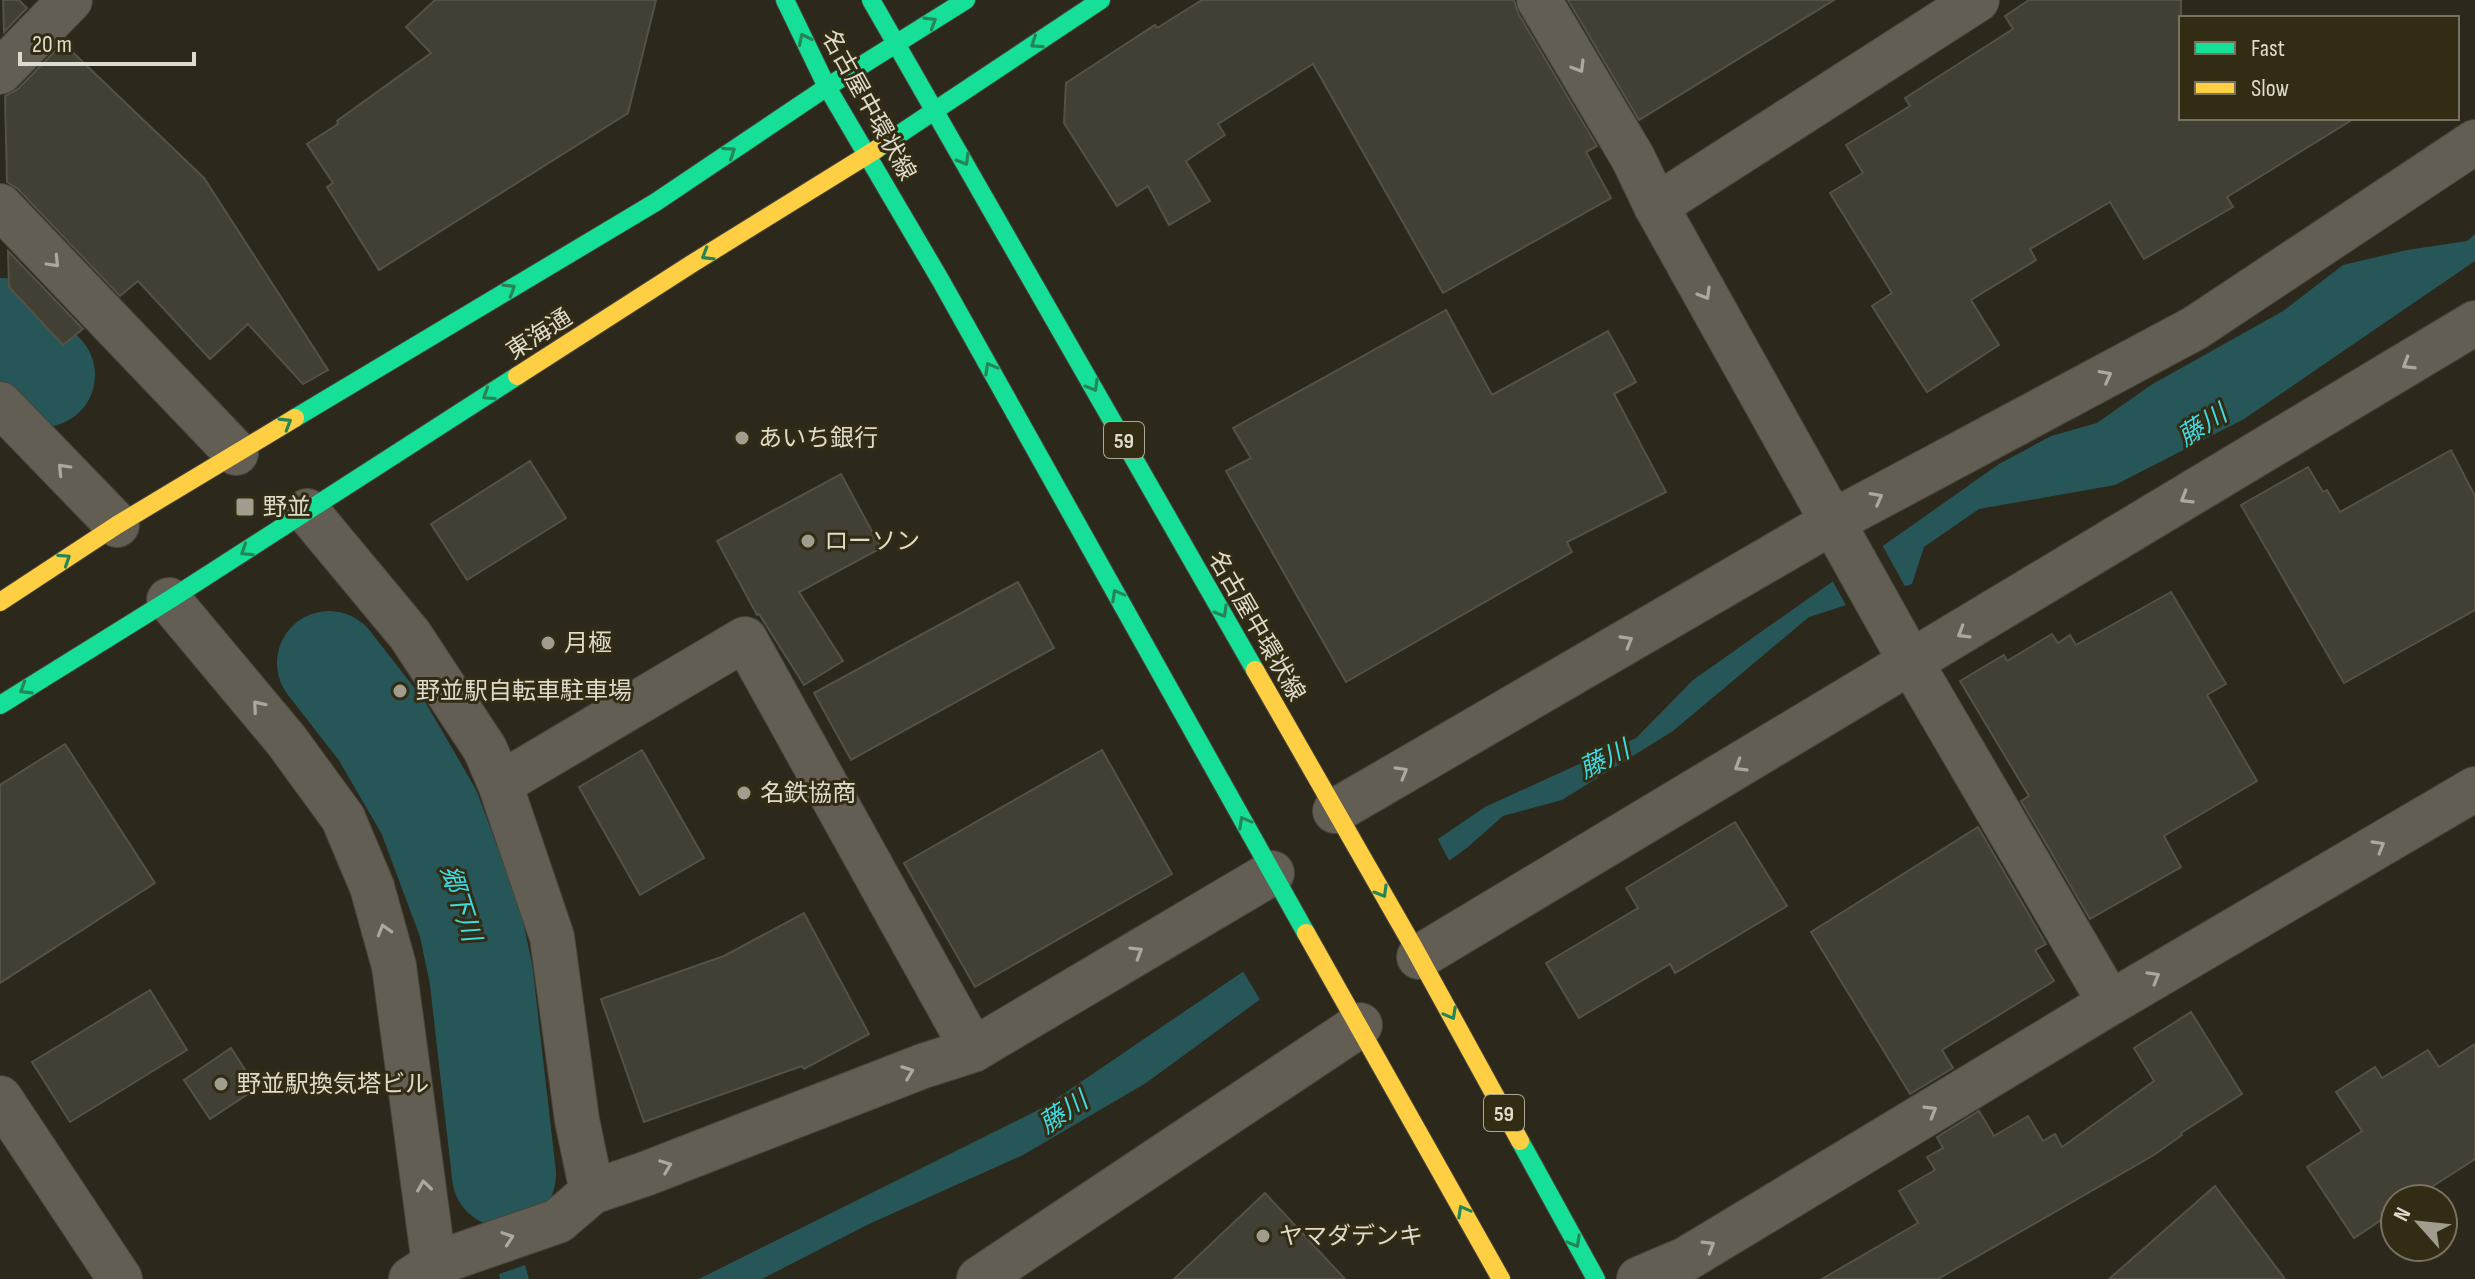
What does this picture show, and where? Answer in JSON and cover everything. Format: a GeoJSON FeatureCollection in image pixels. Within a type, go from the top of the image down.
{"type":"FeatureCollection","features":[{"type":"Feature","properties":{"kind":"main road","name":"名古屋中環状線"},"geometry":{"type":"LineString","coordinates":[[785,0],[827,87],[948,292],[1501,1279]]}},
{"type":"Feature","properties":{"kind":"main road","name":"名古屋中環状線"},"geometry":{"type":"LineString","coordinates":[[871,0],[1416,951],[1596,1279]]}},
{"type":"Feature","properties":{"kind":"main road"},"geometry":{"type":"LineString","coordinates":[[0,602],[117,525],[656,202],[827,87],[966,0]]}},
{"type":"Feature","properties":{"kind":"main road","name":"東海通"},"geometry":{"type":"LineString","coordinates":[[0,705],[693,263],[869,155],[1101,0]]}},
{"type":"Feature","properties":{"kind":"street"},"geometry":{"type":"LineString","coordinates":[[0,72],[70,0]]}},
{"type":"Feature","properties":{"kind":"street"},"geometry":{"type":"LineString","coordinates":[[1539,0],[1633,158],[1656,206],[1905,652],[2110,1003]]}},
{"type":"Feature","properties":{"kind":"street"},"geometry":{"type":"LineString","coordinates":[[1656,206],[1977,0]]}},
{"type":"Feature","properties":{"kind":"street"},"geometry":{"type":"LineString","coordinates":[[1342,824],[2195,328],[2475,142]]}},
{"type":"Feature","properties":{"kind":"street"},"geometry":{"type":"LineString","coordinates":[[0,206],[236,453]]}},
{"type":"Feature","properties":{"kind":"street"},"geometry":{"type":"LineString","coordinates":[[1416,951],[1905,652],[2475,323]]}},
{"type":"Feature","properties":{"kind":"street"},"geometry":{"type":"LineString","coordinates":[[0,404],[117,525]]}},
{"type":"Feature","properties":{"kind":"street"},"geometry":{"type":"LineString","coordinates":[[307,511],[410,635],[485,749],[500,784],[552,937],[577,1120],[592,1192]]}},
{"type":"Feature","properties":{"kind":"street"},"geometry":{"type":"LineString","coordinates":[[169,600],[286,740],[343,818],[372,887],[394,966],[423,1271],[558,1221],[592,1192],[923,1066],[973,1050],[1277,882]]}},
{"type":"Feature","properties":{"kind":"street"},"geometry":{"type":"LineString","coordinates":[[500,784],[745,639],[973,1050]]}},
{"type":"Feature","properties":{"kind":"street"},"geometry":{"type":"LineString","coordinates":[[1639,1279],[1686,1259],[2110,1003],[2475,789]]}},
{"type":"Feature","properties":{"kind":"street"},"geometry":{"type":"LineString","coordinates":[[979,1279],[1352,1012]]}},
{"type":"Feature","properties":{"kind":"street"},"geometry":{"type":"LineString","coordinates":[[0,1098],[120,1279]]}},
{"type":"Feature","properties":{"kind":"water","name":"藤川"},"geometry":{"type":"Polygon","coordinates":[[[2475,234],[2475,261],[2244,419],[2115,485],[1979,509],[1924,547],[1912,584],[1809,617],[1673,731],[1562,800],[1503,816],[1468,847],[1146,1083],[1023,1155],[869,1224],[762,1279],[699,1279],[1044,1107],[1485,807],[1636,738],[1693,680],[1999,464],[2051,436],[2097,423],[2151,385],[2283,311],[2343,265],[2407,250],[2467,241],[2475,234]]]}},
{"type":"Feature","properties":{"kind":"water"},"geometry":{"type":"Polygon","coordinates":[[[525,1265],[529,1279],[500,1279],[499,1274],[525,1265]]]}},
{"type":"Feature","properties":{"kind":"pier"},"geometry":{"type":"Polygon","coordinates":[[[1881,543],[1907,590],[1848,609],[1831,578],[1881,543]]]}},
{"type":"Feature","properties":{"kind":"pier"},"geometry":{"type":"Polygon","coordinates":[[[1436,836],[1451,864],[1262,1003],[1241,968],[1436,836]]]}},
{"type":"Feature","properties":{"kind":"building"},"geometry":{"type":"Polygon","coordinates":[[[3,0],[19,0],[27,8],[4,32],[3,0]]]}},
{"type":"Feature","properties":{"kind":"building"},"geometry":{"type":"Polygon","coordinates":[[[435,0],[656,0],[628,113],[379,270],[327,187],[333,183],[307,144],[431,53],[406,27],[435,0]]]}},
{"type":"Feature","properties":{"kind":"building"},"geometry":{"type":"Polygon","coordinates":[[[1202,0],[1514,0],[1518,13],[1597,146],[1586,152],[1611,198],[1443,293],[1313,64],[1218,124],[1225,135],[1186,161],[1210,201],[1169,225],[1148,186],[1117,206],[1064,123],[1066,83],[1155,25],[1157,28],[1202,0]]]}},
{"type":"Feature","properties":{"kind":"building"},"geometry":{"type":"Polygon","coordinates":[[[1568,0],[1834,0],[1639,120],[1568,0]]]}},
{"type":"Feature","properties":{"kind":"building"},"geometry":{"type":"Polygon","coordinates":[[[2029,0],[2181,0],[2179,120],[2352,120],[2227,197],[2233,207],[2144,259],[2110,202],[2030,249],[2036,260],[1971,300],[1999,345],[1927,392],[1872,306],[1892,293],[1830,193],[1863,173],[1846,145],[1910,106],[1905,98],[2013,29],[2005,16],[2029,0]]]}},
{"type":"Feature","properties":{"kind":"building"},"geometry":{"type":"Polygon","coordinates":[[[63,43],[204,178],[328,370],[303,384],[248,324],[210,359],[138,281],[120,296],[18,189],[7,182],[5,96],[18,89],[63,43]]]}},
{"type":"Feature","properties":{"kind":"building"},"geometry":{"type":"Polygon","coordinates":[[[8,251],[83,329],[63,345],[9,287],[8,251]]]}},
{"type":"Feature","properties":{"kind":"building"},"geometry":{"type":"Polygon","coordinates":[[[1446,310],[1492,395],[1608,331],[1636,382],[1614,394],[1666,492],[1567,542],[1572,552],[1346,682],[1226,471],[1251,458],[1233,428],[1446,310]]]}},
{"type":"Feature","properties":{"kind":"building"},"geometry":{"type":"Polygon","coordinates":[[[2451,450],[2475,496],[2475,610],[2344,683],[2241,505],[2308,467],[2340,512],[2451,450]]]}},
{"type":"Feature","properties":{"kind":"building"},"geometry":{"type":"Polygon","coordinates":[[[530,461],[566,518],[467,580],[431,524],[530,461]]]}},
{"type":"Feature","properties":{"kind":"building"},"geometry":{"type":"Polygon","coordinates":[[[841,474],[881,548],[799,592],[843,661],[804,685],[757,615],[717,541],[841,474]]]}},
{"type":"Feature","properties":{"kind":"building"},"geometry":{"type":"Polygon","coordinates":[[[1018,582],[1054,648],[851,760],[814,693],[1018,582]]]}},
{"type":"Feature","properties":{"kind":"building"},"geometry":{"type":"Polygon","coordinates":[[[2171,592],[2226,684],[2207,695],[2257,781],[2164,836],[2181,867],[2090,919],[2021,801],[2029,796],[1960,681],[2004,655],[2007,661],[2052,634],[2058,643],[2070,635],[2076,645],[2171,592]]]}},
{"type":"Feature","properties":{"kind":"building"},"geometry":{"type":"Polygon","coordinates":[[[65,744],[155,883],[0,983],[0,785],[65,744]]]}},
{"type":"Feature","properties":{"kind":"building"},"geometry":{"type":"Polygon","coordinates":[[[642,750],[704,858],[640,895],[579,787],[642,750]]]}},
{"type":"Feature","properties":{"kind":"building"},"geometry":{"type":"Polygon","coordinates":[[[1102,750],[1172,874],[975,987],[904,863],[1102,750]]]}},
{"type":"Feature","properties":{"kind":"building"},"geometry":{"type":"Polygon","coordinates":[[[1735,822],[1787,906],[1675,973],[1670,964],[1579,1018],[1546,963],[1638,908],[1626,888],[1735,822]]]}},
{"type":"Feature","properties":{"kind":"building"},"geometry":{"type":"Polygon","coordinates":[[[1978,827],[2046,944],[2035,950],[2054,981],[1942,1050],[1953,1068],[1910,1094],[1811,932],[1978,827]]]}},
{"type":"Feature","properties":{"kind":"building"},"geometry":{"type":"Polygon","coordinates":[[[804,913],[869,1034],[804,1069],[802,1066],[644,1122],[601,999],[724,956],[804,913]]]}},
{"type":"Feature","properties":{"kind":"building"},"geometry":{"type":"Polygon","coordinates":[[[150,990],[187,1050],[70,1122],[32,1062],[150,990]]]}},
{"type":"Feature","properties":{"kind":"building"},"geometry":{"type":"Polygon","coordinates":[[[2191,1012],[2242,1094],[2181,1133],[2154,1155],[1938,1279],[1822,1279],[1918,1223],[1899,1191],[1935,1170],[1927,1157],[1943,1148],[1937,1137],[1979,1111],[1994,1136],[2028,1116],[2043,1141],[2055,1134],[2062,1147],[2154,1081],[2134,1048],[2191,1012]]]}},
{"type":"Feature","properties":{"kind":"building"},"geometry":{"type":"Polygon","coordinates":[[[2475,1044],[2475,1159],[2438,1183],[2379,1183],[2379,1222],[2354,1238],[2307,1167],[2362,1131],[2336,1092],[2375,1067],[2382,1078],[2428,1050],[2439,1067],[2475,1044]]]}},
{"type":"Feature","properties":{"kind":"building","name":"野並駅換気塔ビル"},"geometry":{"type":"Polygon","coordinates":[[[231,1048],[257,1088],[210,1119],[184,1080],[231,1048]]]}},
{"type":"Feature","properties":{"kind":"building"},"geometry":{"type":"Polygon","coordinates":[[[2215,1186],[2285,1279],[2109,1279],[2215,1186]]]}},
{"type":"Feature","properties":{"kind":"building","name":"ヤマダデンキ"},"geometry":{"type":"Polygon","coordinates":[[[1265,1193],[1345,1279],[1174,1279],[1265,1193]]]}},
{"type":"Feature","properties":{"kind":"waterway","name":"郷下川"},"geometry":{"type":"LineString","coordinates":[[0,330],[43,375]]}},
{"type":"Feature","properties":{"kind":"waterway","name":"郷下川"},"geometry":{"type":"LineString","coordinates":[[329,663],[382,731],[429,812],[470,922],[481,974],[504,1175]]}},
{"type":"Feature","properties":{"kind":"traffic: fast"},"geometry":{"type":"LineString","coordinates":[[785,0],[827,87],[941,281],[1306,933]]}},
{"type":"Feature","properties":{"kind":"traffic: fast"},"geometry":{"type":"LineString","coordinates":[[871,0],[1255,670]]}},
{"type":"Feature","properties":{"kind":"traffic: fast"},"geometry":{"type":"LineString","coordinates":[[295,418],[656,202],[827,87],[966,0]]}},
{"type":"Feature","properties":{"kind":"traffic: fast"},"geometry":{"type":"LineString","coordinates":[[877,149],[1101,0]]}},
{"type":"Feature","properties":{"kind":"traffic: fast"},"geometry":{"type":"LineString","coordinates":[[0,705],[517,376]]}},
{"type":"Feature","properties":{"kind":"traffic: fast"},"geometry":{"type":"LineString","coordinates":[[1520,1141],[1596,1279]]}},
{"type":"Feature","properties":{"kind":"traffic: slow"},"geometry":{"type":"LineString","coordinates":[[517,376],[877,149]]}},
{"type":"Feature","properties":{"kind":"traffic: slow"},"geometry":{"type":"LineString","coordinates":[[0,602],[117,525],[295,418]]}},
{"type":"Feature","properties":{"kind":"traffic: slow"},"geometry":{"type":"LineString","coordinates":[[1255,670],[1520,1141]]}},
{"type":"Feature","properties":{"kind":"traffic: slow"},"geometry":{"type":"LineString","coordinates":[[1306,933],[1501,1279]]}},
{"type":"Feature","properties":{"kind":"place","name":"あいち銀行"},"geometry":{"type":"Point","coordinates":[742,438]}},
{"type":"Feature","properties":{"kind":"place","name":"野並"},"geometry":{"type":"Point","coordinates":[245,507]}},
{"type":"Feature","properties":{"kind":"place","name":"ローソン"},"geometry":{"type":"Point","coordinates":[808,541]}},
{"type":"Feature","properties":{"kind":"place","name":"月極"},"geometry":{"type":"Point","coordinates":[548,643]}},
{"type":"Feature","properties":{"kind":"place","name":"野並駅自転車駐車場"},"geometry":{"type":"Point","coordinates":[400,691]}},
{"type":"Feature","properties":{"kind":"place","name":"名鉄協商"},"geometry":{"type":"Point","coordinates":[744,793]}},
{"type":"Feature","properties":{"kind":"place","name":"野並駅換気塔ビル"},"geometry":{"type":"Point","coordinates":[221,1084]}},
{"type":"Feature","properties":{"kind":"place","name":"ヤマダデンキ"},"geometry":{"type":"Point","coordinates":[1263,1236]}}]}
